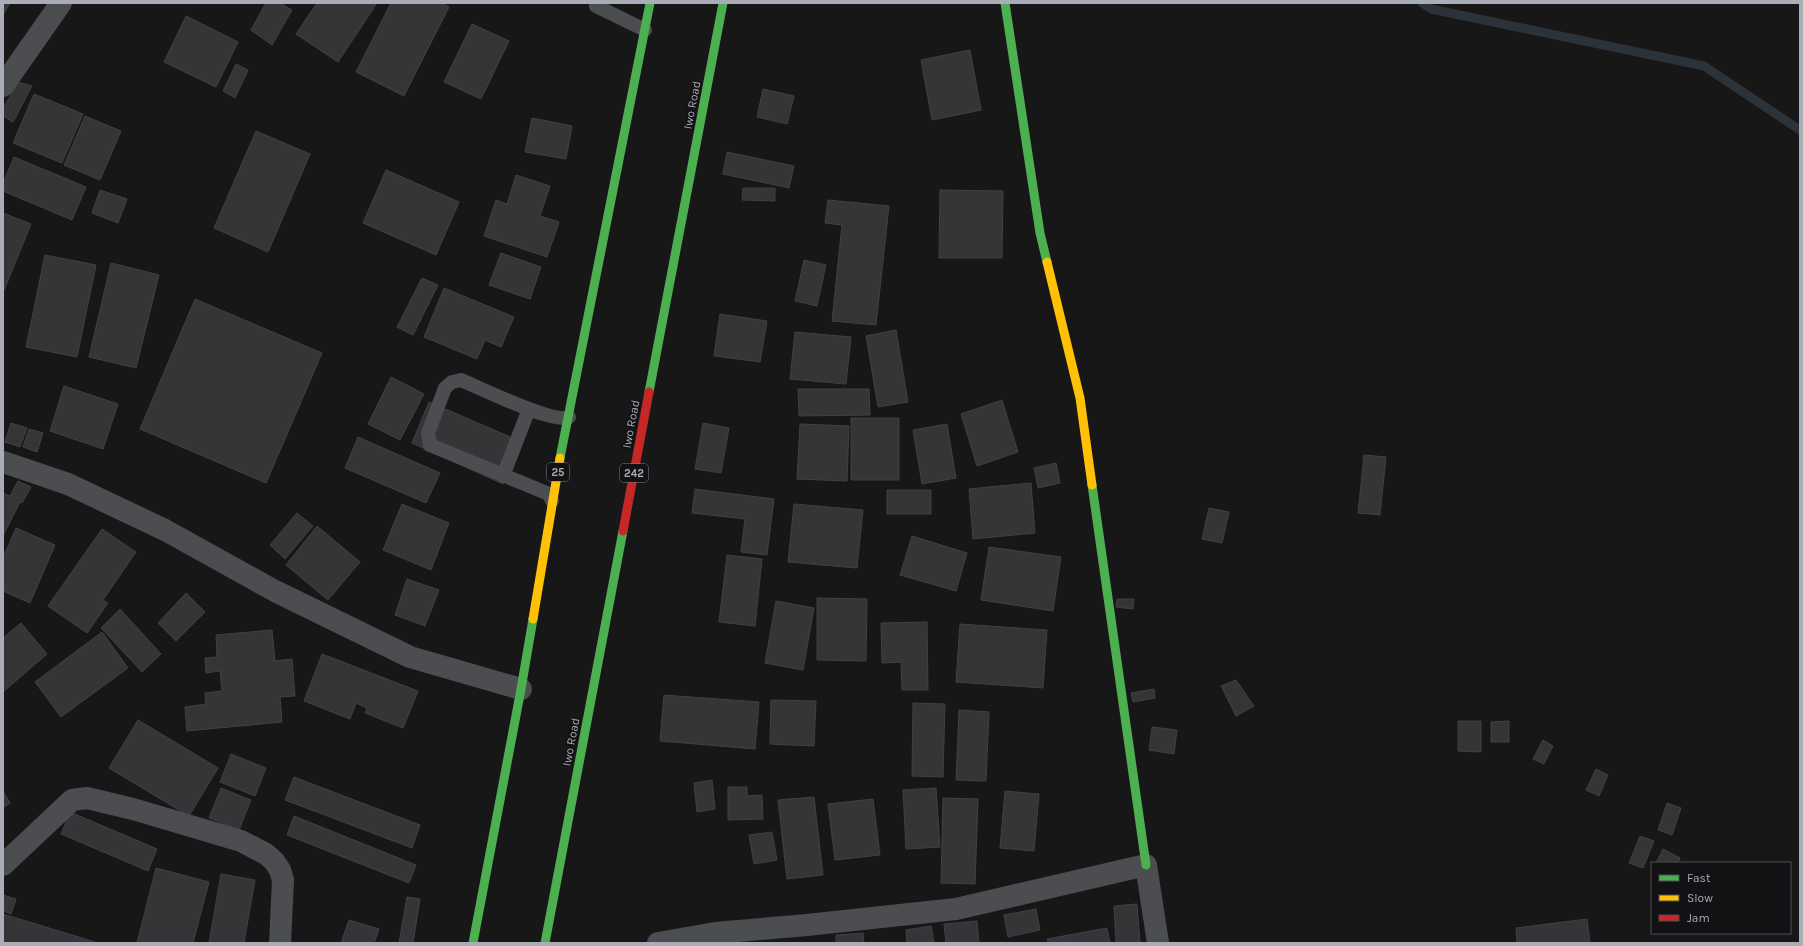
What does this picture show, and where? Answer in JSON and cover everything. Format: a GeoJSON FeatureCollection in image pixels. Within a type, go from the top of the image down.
{"type":"FeatureCollection","features":[{"type":"Feature","properties":{"kind":"main road","name":"25"},"geometry":{"type":"LineString","coordinates":[[473,943],[521,689],[552,501],[650,3]]}},
{"type":"Feature","properties":{"kind":"main road","name":"Iwo Road"},"geometry":{"type":"LineString","coordinates":[[545,943],[723,3]]}},
{"type":"Feature","properties":{"kind":"main road"},"geometry":{"type":"LineString","coordinates":[[1005,3],[1040,233],[1080,398],[1146,865]]}},
{"type":"Feature","properties":{"kind":"street"},"geometry":{"type":"LineString","coordinates":[[3,86],[61,3]]}},
{"type":"Feature","properties":{"kind":"street"},"geometry":{"type":"LineString","coordinates":[[3,462],[68,484],[165,530],[275,592],[410,656],[521,689]]}},
{"type":"Feature","properties":{"kind":"street"},"geometry":{"type":"LineString","coordinates":[[3,865],[72,800],[88,798],[133,809],[241,841],[266,854],[274,861],[280,870],[282,880],[280,943]]}},
{"type":"Feature","properties":{"kind":"street"},"geometry":{"type":"LineString","coordinates":[[658,943],[715,933],[807,934],[956,909],[1146,865],[1158,943]]}},
{"type":"Feature","properties":{"kind":"lane"},"geometry":{"type":"LineString","coordinates":[[594,4],[645,30]]}},
{"type":"Feature","properties":{"kind":"lane"},"geometry":{"type":"LineString","coordinates":[[552,501],[549,494],[430,445],[428,433],[444,388],[452,382],[461,380],[529,409],[564,419],[569,417]]}},
{"type":"Feature","properties":{"kind":"lane"},"geometry":{"type":"LineString","coordinates":[[503,476],[529,409]]}},
{"type":"Feature","properties":{"kind":"building"},"geometry":{"type":"Polygon","coordinates":[[[3,3],[10,3],[3,15],[3,3]]]}},
{"type":"Feature","properties":{"kind":"building"},"geometry":{"type":"Polygon","coordinates":[[[266,3],[280,3],[292,10],[272,45],[251,30],[266,3]]]}},
{"type":"Feature","properties":{"kind":"building"},"geometry":{"type":"Polygon","coordinates":[[[317,3],[377,3],[338,62],[296,34],[317,3]]]}},
{"type":"Feature","properties":{"kind":"building"},"geometry":{"type":"Polygon","coordinates":[[[391,3],[441,3],[449,7],[404,96],[356,72],[391,3]]]}},
{"type":"Feature","properties":{"kind":"building"},"geometry":{"type":"Polygon","coordinates":[[[186,16],[238,42],[216,87],[164,62],[186,16]]]}},
{"type":"Feature","properties":{"kind":"building"},"geometry":{"type":"Polygon","coordinates":[[[472,24],[509,41],[481,99],[444,82],[472,24]]]}},
{"type":"Feature","properties":{"kind":"building"},"geometry":{"type":"Polygon","coordinates":[[[970,50],[981,110],[932,120],[921,60],[970,50]]]}},
{"type":"Feature","properties":{"kind":"building"},"geometry":{"type":"Polygon","coordinates":[[[236,64],[248,70],[235,98],[223,91],[236,64]]]}},
{"type":"Feature","properties":{"kind":"building"},"geometry":{"type":"Polygon","coordinates":[[[18,82],[32,86],[13,122],[3,116],[3,109],[18,82]]]}},
{"type":"Feature","properties":{"kind":"building"},"geometry":{"type":"Polygon","coordinates":[[[763,89],[794,96],[787,124],[757,117],[763,89]]]}},
{"type":"Feature","properties":{"kind":"building"},"geometry":{"type":"Polygon","coordinates":[[[34,94],[83,114],[62,163],[13,143],[34,94]]]}},
{"type":"Feature","properties":{"kind":"building"},"geometry":{"type":"Polygon","coordinates":[[[85,116],[121,131],[100,180],[64,165],[85,116]]]}},
{"type":"Feature","properties":{"kind":"building"},"geometry":{"type":"Polygon","coordinates":[[[532,118],[572,126],[566,159],[525,152],[532,118]]]}},
{"type":"Feature","properties":{"kind":"building"},"geometry":{"type":"Polygon","coordinates":[[[256,131],[310,154],[268,252],[214,228],[256,131]]]}},
{"type":"Feature","properties":{"kind":"building"},"geometry":{"type":"Polygon","coordinates":[[[727,152],[794,166],[789,188],[723,174],[727,152]]]}},
{"type":"Feature","properties":{"kind":"building"},"geometry":{"type":"Polygon","coordinates":[[[14,157],[86,187],[72,220],[3,191],[3,183],[14,157]]]}},
{"type":"Feature","properties":{"kind":"building"},"geometry":{"type":"Polygon","coordinates":[[[386,170],[459,202],[436,255],[363,223],[386,170]]]}},
{"type":"Feature","properties":{"kind":"building"},"geometry":{"type":"Polygon","coordinates":[[[516,175],[550,186],[540,216],[559,222],[547,257],[484,236],[496,200],[507,204],[516,175]]]}},
{"type":"Feature","properties":{"kind":"building"},"geometry":{"type":"Polygon","coordinates":[[[743,188],[775,188],[775,201],[742,200],[743,188]]]}},
{"type":"Feature","properties":{"kind":"building"},"geometry":{"type":"Polygon","coordinates":[[[100,190],[127,199],[118,223],[92,213],[100,190]]]}},
{"type":"Feature","properties":{"kind":"building"},"geometry":{"type":"Polygon","coordinates":[[[940,190],[1003,191],[1002,258],[939,258],[940,190]]]}},
{"type":"Feature","properties":{"kind":"building"},"geometry":{"type":"Polygon","coordinates":[[[828,200],[889,206],[876,325],[832,321],[842,225],[825,223],[828,200]]]}},
{"type":"Feature","properties":{"kind":"building"},"geometry":{"type":"Polygon","coordinates":[[[3,213],[31,224],[3,293],[3,213]]]}},
{"type":"Feature","properties":{"kind":"building"},"geometry":{"type":"Polygon","coordinates":[[[501,253],[541,267],[530,299],[489,285],[501,253]]]}},
{"type":"Feature","properties":{"kind":"building"},"geometry":{"type":"Polygon","coordinates":[[[45,255],[96,265],[77,357],[26,347],[45,255]]]}},
{"type":"Feature","properties":{"kind":"building"},"geometry":{"type":"Polygon","coordinates":[[[804,260],[826,265],[817,306],[795,301],[804,260]]]}},
{"type":"Feature","properties":{"kind":"building"},"geometry":{"type":"Polygon","coordinates":[[[111,263],[159,275],[136,368],[89,357],[111,263]]]}},
{"type":"Feature","properties":{"kind":"building"},"geometry":{"type":"Polygon","coordinates":[[[422,278],[438,285],[413,335],[397,327],[422,278]]]}},
{"type":"Feature","properties":{"kind":"building"},"geometry":{"type":"Polygon","coordinates":[[[444,288],[514,317],[501,347],[485,340],[477,359],[424,337],[444,288]]]}},
{"type":"Feature","properties":{"kind":"building"},"geometry":{"type":"Polygon","coordinates":[[[195,299],[322,353],[266,483],[140,429],[195,299]]]}},
{"type":"Feature","properties":{"kind":"building"},"geometry":{"type":"Polygon","coordinates":[[[720,314],[767,321],[760,362],[714,356],[720,314]]]}},
{"type":"Feature","properties":{"kind":"building"},"geometry":{"type":"Polygon","coordinates":[[[896,330],[908,402],[878,407],[866,336],[896,330]]]}},
{"type":"Feature","properties":{"kind":"building"},"geometry":{"type":"Polygon","coordinates":[[[795,332],[851,337],[846,384],[790,379],[795,332]]]}},
{"type":"Feature","properties":{"kind":"building"},"geometry":{"type":"Polygon","coordinates":[[[391,377],[424,394],[400,440],[368,424],[391,377]]]}},
{"type":"Feature","properties":{"kind":"building"},"geometry":{"type":"Polygon","coordinates":[[[64,386],[118,404],[103,449],[50,431],[64,386]]]}},
{"type":"Feature","properties":{"kind":"building"},"geometry":{"type":"Polygon","coordinates":[[[798,389],[869,389],[870,415],[799,416],[798,389]]]}},
{"type":"Feature","properties":{"kind":"building"},"geometry":{"type":"Polygon","coordinates":[[[1002,400],[1018,452],[977,466],[961,414],[1002,400]]]}},
{"type":"Feature","properties":{"kind":"building"},"geometry":{"type":"Polygon","coordinates":[[[429,402],[522,442],[503,484],[412,443],[429,402]]]}},
{"type":"Feature","properties":{"kind":"building"},"geometry":{"type":"Polygon","coordinates":[[[851,418],[899,418],[899,480],[851,480],[851,418]]]}},
{"type":"Feature","properties":{"kind":"building"},"geometry":{"type":"Polygon","coordinates":[[[11,423],[27,428],[20,447],[5,442],[11,423]]]}},
{"type":"Feature","properties":{"kind":"building"},"geometry":{"type":"Polygon","coordinates":[[[703,423],[729,428],[721,473],[695,469],[703,423]]]}},
{"type":"Feature","properties":{"kind":"building"},"geometry":{"type":"Polygon","coordinates":[[[800,424],[849,426],[847,481],[797,479],[800,424]]]}},
{"type":"Feature","properties":{"kind":"building"},"geometry":{"type":"Polygon","coordinates":[[[947,424],[956,478],[922,484],[913,430],[947,424]]]}},
{"type":"Feature","properties":{"kind":"building"},"geometry":{"type":"Polygon","coordinates":[[[29,429],[43,433],[37,452],[23,447],[29,429]]]}},
{"type":"Feature","properties":{"kind":"building"},"geometry":{"type":"Polygon","coordinates":[[[358,437],[440,473],[426,503],[345,468],[358,437]]]}},
{"type":"Feature","properties":{"kind":"building"},"geometry":{"type":"Polygon","coordinates":[[[1364,455],[1386,457],[1380,515],[1358,513],[1364,455]]]}},
{"type":"Feature","properties":{"kind":"building"},"geometry":{"type":"Polygon","coordinates":[[[1056,463],[1060,483],[1038,488],[1034,468],[1056,463]]]}},
{"type":"Feature","properties":{"kind":"building"},"geometry":{"type":"Polygon","coordinates":[[[18,481],[31,487],[22,503],[20,502],[3,536],[3,493],[10,496],[18,481]]]}},
{"type":"Feature","properties":{"kind":"building"},"geometry":{"type":"Polygon","coordinates":[[[1031,483],[1035,533],[973,539],[969,489],[1031,483]]]}},
{"type":"Feature","properties":{"kind":"building"},"geometry":{"type":"Polygon","coordinates":[[[695,489],[774,499],[767,555],[741,552],[745,519],[692,513],[695,489]]]}},
{"type":"Feature","properties":{"kind":"building"},"geometry":{"type":"Polygon","coordinates":[[[887,490],[931,490],[931,514],[887,514],[887,490]]]}},
{"type":"Feature","properties":{"kind":"building"},"geometry":{"type":"Polygon","coordinates":[[[402,504],[449,523],[431,570],[383,550],[402,504]]]}},
{"type":"Feature","properties":{"kind":"building"},"geometry":{"type":"Polygon","coordinates":[[[794,504],[863,510],[857,568],[788,562],[794,504]]]}},
{"type":"Feature","properties":{"kind":"building"},"geometry":{"type":"Polygon","coordinates":[[[1209,508],[1229,512],[1222,543],[1202,539],[1209,508]]]}},
{"type":"Feature","properties":{"kind":"building"},"geometry":{"type":"Polygon","coordinates":[[[297,513],[313,526],[285,559],[270,545],[297,513]]]}},
{"type":"Feature","properties":{"kind":"building"},"geometry":{"type":"Polygon","coordinates":[[[317,526],[360,562],[328,600],[286,565],[317,526]]]}},
{"type":"Feature","properties":{"kind":"building"},"geometry":{"type":"Polygon","coordinates":[[[16,528],[55,545],[30,603],[3,591],[3,558],[16,528]]]}},
{"type":"Feature","properties":{"kind":"building"},"geometry":{"type":"Polygon","coordinates":[[[102,529],[136,552],[103,600],[108,603],[87,633],[48,606],[102,529]]]}},
{"type":"Feature","properties":{"kind":"building"},"geometry":{"type":"Polygon","coordinates":[[[912,536],[967,553],[956,591],[900,575],[912,536]]]}},
{"type":"Feature","properties":{"kind":"building"},"geometry":{"type":"Polygon","coordinates":[[[989,547],[1061,557],[1053,611],[981,600],[989,547]]]}},
{"type":"Feature","properties":{"kind":"building"},"geometry":{"type":"Polygon","coordinates":[[[727,555],[762,559],[755,626],[719,622],[727,555]]]}},
{"type":"Feature","properties":{"kind":"building"},"geometry":{"type":"Polygon","coordinates":[[[407,579],[439,590],[425,626],[395,615],[407,579]]]}},
{"type":"Feature","properties":{"kind":"building"},"geometry":{"type":"Polygon","coordinates":[[[186,593],[205,612],[176,641],[158,623],[186,593]]]}},
{"type":"Feature","properties":{"kind":"building"},"geometry":{"type":"Polygon","coordinates":[[[817,598],[867,599],[866,661],[817,660],[817,598]]]}},
{"type":"Feature","properties":{"kind":"building"},"geometry":{"type":"Polygon","coordinates":[[[1117,599],[1134,599],[1133,609],[1116,607],[1117,599]]]}},
{"type":"Feature","properties":{"kind":"building"},"geometry":{"type":"Polygon","coordinates":[[[776,601],[814,608],[803,670],[765,663],[776,601]]]}},
{"type":"Feature","properties":{"kind":"building"},"geometry":{"type":"Polygon","coordinates":[[[120,609],[161,654],[142,672],[101,628],[120,609]]]}},
{"type":"Feature","properties":{"kind":"building"},"geometry":{"type":"Polygon","coordinates":[[[927,622],[928,690],[902,690],[901,662],[882,663],[881,623],[927,622]]]}},
{"type":"Feature","properties":{"kind":"building"},"geometry":{"type":"Polygon","coordinates":[[[21,623],[47,654],[3,692],[3,638],[21,623]]]}},
{"type":"Feature","properties":{"kind":"building"},"geometry":{"type":"Polygon","coordinates":[[[960,624],[1047,630],[1043,688],[956,682],[960,624]]]}},
{"type":"Feature","properties":{"kind":"building"},"geometry":{"type":"Polygon","coordinates":[[[272,630],[275,661],[292,659],[295,696],[280,697],[282,722],[187,731],[185,707],[206,704],[205,693],[222,691],[220,671],[206,673],[205,658],[217,657],[216,635],[272,630]]]}},
{"type":"Feature","properties":{"kind":"building"},"geometry":{"type":"Polygon","coordinates":[[[102,632],[128,668],[61,717],[35,682],[102,632]]]}},
{"type":"Feature","properties":{"kind":"building"},"geometry":{"type":"Polygon","coordinates":[[[322,654],[418,691],[403,728],[365,713],[367,708],[356,703],[350,719],[304,701],[322,654]]]}},
{"type":"Feature","properties":{"kind":"building"},"geometry":{"type":"Polygon","coordinates":[[[1236,680],[1254,706],[1236,716],[1221,686],[1236,680]]]}},
{"type":"Feature","properties":{"kind":"building"},"geometry":{"type":"Polygon","coordinates":[[[1154,689],[1155,698],[1133,702],[1131,693],[1154,689]]]}},
{"type":"Feature","properties":{"kind":"building"},"geometry":{"type":"Polygon","coordinates":[[[664,695],[759,702],[755,749],[660,741],[664,695]]]}},
{"type":"Feature","properties":{"kind":"building"},"geometry":{"type":"Polygon","coordinates":[[[771,700],[816,701],[814,746],[770,744],[771,700]]]}},
{"type":"Feature","properties":{"kind":"building"},"geometry":{"type":"Polygon","coordinates":[[[913,703],[945,704],[943,777],[912,776],[913,703]]]}},
{"type":"Feature","properties":{"kind":"building"},"geometry":{"type":"Polygon","coordinates":[[[959,710],[989,712],[986,781],[956,780],[959,710]]]}},
{"type":"Feature","properties":{"kind":"building"},"geometry":{"type":"Polygon","coordinates":[[[138,720],[218,768],[189,816],[109,768],[138,720]]]}},
{"type":"Feature","properties":{"kind":"building"},"geometry":{"type":"Polygon","coordinates":[[[1458,721],[1481,721],[1481,752],[1458,751],[1458,721]]]}},
{"type":"Feature","properties":{"kind":"building"},"geometry":{"type":"Polygon","coordinates":[[[1509,721],[1509,742],[1491,742],[1491,722],[1509,721]]]}},
{"type":"Feature","properties":{"kind":"building"},"geometry":{"type":"Polygon","coordinates":[[[1152,727],[1177,730],[1174,754],[1149,750],[1152,727]]]}},
{"type":"Feature","properties":{"kind":"building"},"geometry":{"type":"Polygon","coordinates":[[[1543,740],[1553,746],[1544,764],[1533,759],[1543,740]]]}},
{"type":"Feature","properties":{"kind":"building"},"geometry":{"type":"Polygon","coordinates":[[[231,754],[266,768],[255,796],[220,782],[231,754]]]}},
{"type":"Feature","properties":{"kind":"building"},"geometry":{"type":"Polygon","coordinates":[[[1596,769],[1608,775],[1599,796],[1586,790],[1596,769]]]}},
{"type":"Feature","properties":{"kind":"building"},"geometry":{"type":"Polygon","coordinates":[[[294,777],[420,825],[412,848],[285,800],[294,777]]]}},
{"type":"Feature","properties":{"kind":"building"},"geometry":{"type":"Polygon","coordinates":[[[712,780],[715,809],[697,812],[694,783],[712,780]]]}},
{"type":"Feature","properties":{"kind":"building"},"geometry":{"type":"Polygon","coordinates":[[[728,787],[747,787],[747,796],[762,795],[763,819],[728,820],[728,787]]]}},
{"type":"Feature","properties":{"kind":"building"},"geometry":{"type":"Polygon","coordinates":[[[221,788],[251,800],[239,830],[209,818],[221,788]]]}},
{"type":"Feature","properties":{"kind":"building"},"geometry":{"type":"Polygon","coordinates":[[[936,788],[940,847],[906,849],[903,790],[936,788]]]}},
{"type":"Feature","properties":{"kind":"building"},"geometry":{"type":"Polygon","coordinates":[[[3,791],[10,803],[3,808],[3,791]]]}},
{"type":"Feature","properties":{"kind":"building"},"geometry":{"type":"Polygon","coordinates":[[[1005,791],[1039,794],[1034,851],[1000,848],[1005,791]]]}},
{"type":"Feature","properties":{"kind":"building"},"geometry":{"type":"Polygon","coordinates":[[[814,797],[823,875],[787,879],[778,800],[814,797]]]}},
{"type":"Feature","properties":{"kind":"building"},"geometry":{"type":"Polygon","coordinates":[[[943,798],[978,799],[975,884],[941,883],[943,798]]]}},
{"type":"Feature","properties":{"kind":"building"},"geometry":{"type":"Polygon","coordinates":[[[873,799],[880,855],[835,860],[828,804],[873,799]]]}},
{"type":"Feature","properties":{"kind":"building"},"geometry":{"type":"Polygon","coordinates":[[[1667,803],[1681,808],[1672,835],[1658,830],[1667,803]]]}},
{"type":"Feature","properties":{"kind":"building"},"geometry":{"type":"Polygon","coordinates":[[[70,812],[157,849],[148,871],[61,834],[70,812]]]}},
{"type":"Feature","properties":{"kind":"building"},"geometry":{"type":"Polygon","coordinates":[[[294,816],[416,865],[409,883],[287,835],[294,816]]]}},
{"type":"Feature","properties":{"kind":"building"},"geometry":{"type":"Polygon","coordinates":[[[772,832],[777,860],[754,864],[749,835],[772,832]]]}},
{"type":"Feature","properties":{"kind":"building"},"geometry":{"type":"Polygon","coordinates":[[[1640,836],[1654,841],[1643,868],[1629,863],[1640,836]]]}},
{"type":"Feature","properties":{"kind":"building"},"geometry":{"type":"Polygon","coordinates":[[[1663,849],[1680,858],[1678,862],[1656,862],[1663,849]]]}},
{"type":"Feature","properties":{"kind":"building"},"geometry":{"type":"Polygon","coordinates":[[[156,868],[209,882],[193,943],[137,943],[156,868]]]}},
{"type":"Feature","properties":{"kind":"building"},"geometry":{"type":"Polygon","coordinates":[[[221,874],[255,880],[244,943],[209,943],[221,874]]]}},
{"type":"Feature","properties":{"kind":"building"},"geometry":{"type":"Polygon","coordinates":[[[3,895],[16,899],[11,914],[3,911],[3,895]]]}},
{"type":"Feature","properties":{"kind":"building"},"geometry":{"type":"Polygon","coordinates":[[[407,897],[420,899],[413,943],[399,943],[407,897]]]}},
{"type":"Feature","properties":{"kind":"building"},"geometry":{"type":"Polygon","coordinates":[[[1137,904],[1140,943],[1116,943],[1114,906],[1137,904]]]}},
{"type":"Feature","properties":{"kind":"building"},"geometry":{"type":"Polygon","coordinates":[[[1036,909],[1040,930],[1008,937],[1004,915],[1036,909]]]}},
{"type":"Feature","properties":{"kind":"building"},"geometry":{"type":"Polygon","coordinates":[[[3,914],[95,942],[3,943],[3,914]]]}},
{"type":"Feature","properties":{"kind":"building"},"geometry":{"type":"Polygon","coordinates":[[[1587,919],[1590,943],[1517,943],[1516,928],[1587,919]]]}},
{"type":"Feature","properties":{"kind":"building"},"geometry":{"type":"Polygon","coordinates":[[[349,920],[379,929],[374,943],[341,943],[349,920]]]}},
{"type":"Feature","properties":{"kind":"building"},"geometry":{"type":"Polygon","coordinates":[[[977,921],[979,943],[946,943],[944,924],[977,921]]]}},
{"type":"Feature","properties":{"kind":"building"},"geometry":{"type":"Polygon","coordinates":[[[931,926],[934,943],[907,943],[906,930],[931,926]]]}},
{"type":"Feature","properties":{"kind":"building"},"geometry":{"type":"Polygon","coordinates":[[[1107,928],[1110,943],[1048,943],[1047,939],[1107,928]]]}},
{"type":"Feature","properties":{"kind":"building"},"geometry":{"type":"Polygon","coordinates":[[[863,933],[864,943],[836,943],[836,935],[863,933]]]}},
{"type":"Feature","properties":{"kind":"waterway"},"geometry":{"type":"LineString","coordinates":[[1422,3],[1431,9],[1704,66],[1800,130]]}},
{"type":"Feature","properties":{"kind":"traffic: fast"},"geometry":{"type":"LineString","coordinates":[[560,458],[650,3]]}},
{"type":"Feature","properties":{"kind":"traffic: fast"},"geometry":{"type":"LineString","coordinates":[[649,392],[723,3]]}},
{"type":"Feature","properties":{"kind":"traffic: fast"},"geometry":{"type":"LineString","coordinates":[[1005,3],[1040,233],[1047,262]]}},
{"type":"Feature","properties":{"kind":"traffic: fast"},"geometry":{"type":"LineString","coordinates":[[1092,485],[1146,865]]}},
{"type":"Feature","properties":{"kind":"traffic: fast"},"geometry":{"type":"LineString","coordinates":[[545,943],[623,531]]}},
{"type":"Feature","properties":{"kind":"traffic: fast"},"geometry":{"type":"LineString","coordinates":[[473,943],[533,619]]}},
{"type":"Feature","properties":{"kind":"traffic: slow"},"geometry":{"type":"LineString","coordinates":[[1047,262],[1080,398],[1092,485]]}},
{"type":"Feature","properties":{"kind":"traffic: slow"},"geometry":{"type":"LineString","coordinates":[[533,619],[560,458]]}},
{"type":"Feature","properties":{"kind":"traffic: jam"},"geometry":{"type":"LineString","coordinates":[[623,531],[649,392]]}}]}
